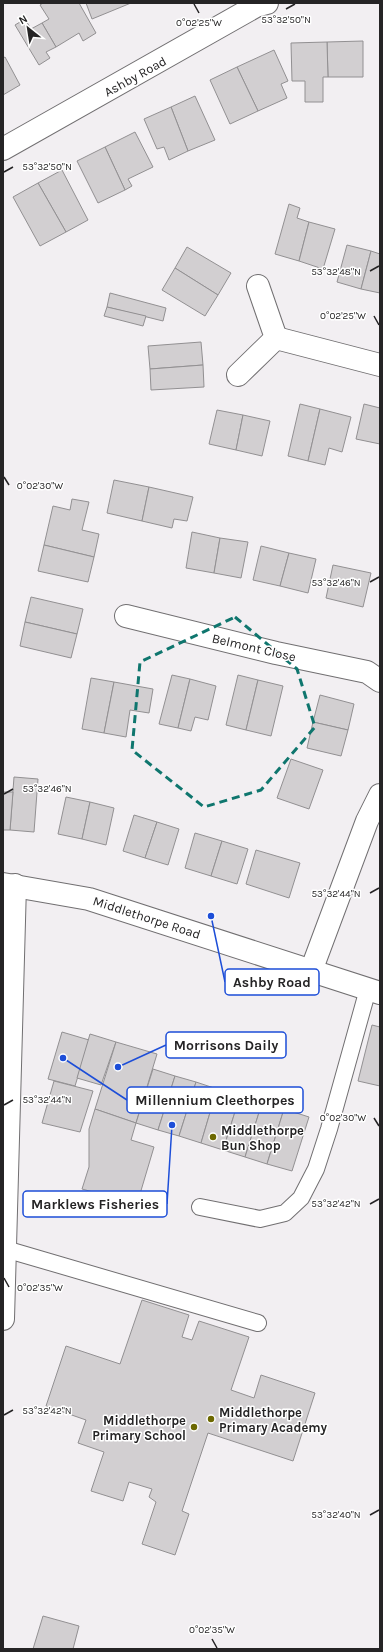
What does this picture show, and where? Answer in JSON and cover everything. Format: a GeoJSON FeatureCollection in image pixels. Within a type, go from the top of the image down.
{"type":"FeatureCollection","features":[{"type":"Feature","properties":{"kind":"street","name":"Ashby Road"},"geometry":{"type":"LineString","coordinates":[[3,149],[190,45],[256,6],[267,3]]}},
{"type":"Feature","properties":{"kind":"street"},"geometry":{"type":"LineString","coordinates":[[258,286],[276,338]]}},
{"type":"Feature","properties":{"kind":"street"},"geometry":{"type":"LineString","coordinates":[[276,338],[380,365]]}},
{"type":"Feature","properties":{"kind":"street"},"geometry":{"type":"LineString","coordinates":[[238,375],[276,338]]}},
{"type":"Feature","properties":{"kind":"street","name":"Belmont Close"},"geometry":{"type":"LineString","coordinates":[[126,616],[276,653],[367,672],[380,681]]}},
{"type":"Feature","properties":{"kind":"street"},"geometry":{"type":"LineString","coordinates":[[311,971],[367,821],[380,795]]}},
{"type":"Feature","properties":{"kind":"street"},"geometry":{"type":"LineString","coordinates":[[3,1318],[9,884]]}},
{"type":"Feature","properties":{"kind":"street","name":"Middlethorpe Road"},"geometry":{"type":"LineString","coordinates":[[9,884],[89,898],[374,991]]}},
{"type":"Feature","properties":{"kind":"lane"},"geometry":{"type":"LineString","coordinates":[[200,1207],[260,1219],[286,1213],[301,1198],[316,1169],[374,991]]}},
{"type":"Feature","properties":{"kind":"lane"},"geometry":{"type":"LineString","coordinates":[[5,1248],[258,1323]]}},
{"type":"Feature","properties":{"kind":"highlighted area"},"geometry":{"type":"Polygon","coordinates":[[[235,617],[297,669],[315,727],[261,790],[204,807],[132,750],[140,662],[235,617]]]}},
{"type":"Feature","properties":{"kind":"building"},"geometry":{"type":"Polygon","coordinates":[[[43,3],[79,3],[96,33],[83,41],[79,33],[56,47],[42,23],[49,19],[40,5],[43,3]]]}},
{"type":"Feature","properties":{"kind":"building"},"geometry":{"type":"Polygon","coordinates":[[[86,3],[131,3],[92,19],[86,3]]]}},
{"type":"Feature","properties":{"kind":"building"},"geometry":{"type":"Polygon","coordinates":[[[25,19],[31,29],[42,23],[56,47],[46,52],[50,58],[39,65],[15,25],[25,19]]]}},
{"type":"Feature","properties":{"kind":"building"},"geometry":{"type":"Polygon","coordinates":[[[363,41],[363,77],[328,77],[327,42],[363,41]]]}},
{"type":"Feature","properties":{"kind":"building"},"geometry":{"type":"Polygon","coordinates":[[[327,42],[328,77],[323,77],[323,102],[305,102],[305,81],[292,81],[291,43],[327,42]]]}},
{"type":"Feature","properties":{"kind":"building"},"geometry":{"type":"Polygon","coordinates":[[[274,50],[288,81],[281,84],[287,98],[258,111],[237,67],[274,50]]]}},
{"type":"Feature","properties":{"kind":"building"},"geometry":{"type":"Polygon","coordinates":[[[5,57],[20,85],[3,95],[3,58],[5,57]]]}},
{"type":"Feature","properties":{"kind":"building"},"geometry":{"type":"Polygon","coordinates":[[[237,67],[258,111],[230,124],[210,80],[237,67]]]}},
{"type":"Feature","properties":{"kind":"building"},"geometry":{"type":"Polygon","coordinates":[[[195,96],[215,140],[188,151],[171,107],[195,96]]]}},
{"type":"Feature","properties":{"kind":"building"},"geometry":{"type":"Polygon","coordinates":[[[171,107],[188,151],[169,160],[164,147],[157,149],[144,119],[171,107]]]}},
{"type":"Feature","properties":{"kind":"building"},"geometry":{"type":"Polygon","coordinates":[[[135,132],[153,167],[128,179],[132,186],[125,190],[105,147],[135,132]]]}},
{"type":"Feature","properties":{"kind":"building"},"geometry":{"type":"Polygon","coordinates":[[[105,147],[125,190],[98,203],[77,161],[105,147]]]}},
{"type":"Feature","properties":{"kind":"building"},"geometry":{"type":"Polygon","coordinates":[[[62,170],[88,220],[66,232],[38,183],[62,170]]]}},
{"type":"Feature","properties":{"kind":"building"},"geometry":{"type":"Polygon","coordinates":[[[38,183],[66,232],[40,246],[13,197],[38,183]]]}},
{"type":"Feature","properties":{"kind":"building"},"geometry":{"type":"Polygon","coordinates":[[[289,204],[300,208],[297,218],[309,222],[299,261],[275,254],[289,204]]]}},
{"type":"Feature","properties":{"kind":"building"},"geometry":{"type":"Polygon","coordinates":[[[309,222],[335,229],[323,269],[299,261],[309,222]]]}},
{"type":"Feature","properties":{"kind":"building"},"geometry":{"type":"Polygon","coordinates":[[[347,245],[371,251],[361,289],[337,282],[347,245]]]}},
{"type":"Feature","properties":{"kind":"building"},"geometry":{"type":"Polygon","coordinates":[[[187,247],[231,273],[218,295],[175,268],[187,247]]]}},
{"type":"Feature","properties":{"kind":"building"},"geometry":{"type":"Polygon","coordinates":[[[371,251],[380,254],[380,293],[361,289],[371,251]]]}},
{"type":"Feature","properties":{"kind":"building"},"geometry":{"type":"Polygon","coordinates":[[[175,268],[218,295],[205,316],[162,290],[175,268]]]}},
{"type":"Feature","properties":{"kind":"building"},"geometry":{"type":"Polygon","coordinates":[[[110,293],[166,308],[163,321],[107,307],[110,293]]]}},
{"type":"Feature","properties":{"kind":"building"},"geometry":{"type":"Polygon","coordinates":[[[107,307],[146,316],[143,326],[104,316],[107,307]]]}},
{"type":"Feature","properties":{"kind":"building"},"geometry":{"type":"Polygon","coordinates":[[[201,342],[203,365],[150,369],[148,346],[201,342]]]}},
{"type":"Feature","properties":{"kind":"building"},"geometry":{"type":"Polygon","coordinates":[[[203,365],[204,387],[151,390],[150,369],[203,365]]]}},
{"type":"Feature","properties":{"kind":"building"},"geometry":{"type":"Polygon","coordinates":[[[300,404],[320,409],[308,461],[288,456],[300,404]]]}},
{"type":"Feature","properties":{"kind":"building"},"geometry":{"type":"Polygon","coordinates":[[[364,404],[380,408],[380,444],[356,439],[364,404]]]}},
{"type":"Feature","properties":{"kind":"building"},"geometry":{"type":"Polygon","coordinates":[[[320,409],[351,417],[342,452],[329,448],[325,465],[308,461],[320,409]]]}},
{"type":"Feature","properties":{"kind":"building"},"geometry":{"type":"Polygon","coordinates":[[[217,410],[243,415],[236,450],[209,444],[217,410]]]}},
{"type":"Feature","properties":{"kind":"building"},"geometry":{"type":"Polygon","coordinates":[[[243,415],[270,421],[262,456],[236,450],[243,415]]]}},
{"type":"Feature","properties":{"kind":"building"},"geometry":{"type":"Polygon","coordinates":[[[114,480],[149,487],[142,521],[107,513],[114,480]]]}},
{"type":"Feature","properties":{"kind":"building"},"geometry":{"type":"Polygon","coordinates":[[[149,487],[193,497],[187,521],[174,519],[172,528],[142,521],[149,487]]]}},
{"type":"Feature","properties":{"kind":"building"},"geometry":{"type":"Polygon","coordinates":[[[72,499],[89,502],[82,530],[99,534],[94,557],[44,545],[53,506],[70,510],[72,499]]]}},
{"type":"Feature","properties":{"kind":"building"},"geometry":{"type":"Polygon","coordinates":[[[192,532],[220,538],[214,573],[186,568],[192,532]]]}},
{"type":"Feature","properties":{"kind":"building"},"geometry":{"type":"Polygon","coordinates":[[[220,538],[248,542],[241,578],[214,573],[220,538]]]}},
{"type":"Feature","properties":{"kind":"building"},"geometry":{"type":"Polygon","coordinates":[[[44,545],[94,557],[88,582],[38,571],[44,545]]]}},
{"type":"Feature","properties":{"kind":"building"},"geometry":{"type":"Polygon","coordinates":[[[261,546],[289,553],[280,586],[253,580],[261,546]]]}},
{"type":"Feature","properties":{"kind":"building"},"geometry":{"type":"Polygon","coordinates":[[[289,553],[316,559],[308,593],[280,586],[289,553]]]}},
{"type":"Feature","properties":{"kind":"building"},"geometry":{"type":"Polygon","coordinates":[[[333,565],[371,573],[363,607],[326,598],[333,565]]]}},
{"type":"Feature","properties":{"kind":"building"},"geometry":{"type":"Polygon","coordinates":[[[31,597],[83,609],[77,634],[25,622],[31,597]]]}},
{"type":"Feature","properties":{"kind":"building"},"geometry":{"type":"Polygon","coordinates":[[[25,622],[77,634],[71,658],[20,646],[25,622]]]}},
{"type":"Feature","properties":{"kind":"building"},"geometry":{"type":"Polygon","coordinates":[[[172,675],[190,679],[178,728],[159,724],[172,675]]]}},
{"type":"Feature","properties":{"kind":"building"},"geometry":{"type":"Polygon","coordinates":[[[238,675],[258,680],[246,730],[226,725],[238,675]]]}},
{"type":"Feature","properties":{"kind":"building"},"geometry":{"type":"Polygon","coordinates":[[[91,678],[114,682],[104,733],[82,729],[91,678]]]}},
{"type":"Feature","properties":{"kind":"building"},"geometry":{"type":"Polygon","coordinates":[[[190,679],[216,686],[208,720],[195,717],[191,731],[178,728],[190,679]]]}},
{"type":"Feature","properties":{"kind":"building"},"geometry":{"type":"Polygon","coordinates":[[[258,680],[283,686],[271,736],[246,730],[258,680]]]}},
{"type":"Feature","properties":{"kind":"building"},"geometry":{"type":"Polygon","coordinates":[[[114,682],[153,689],[149,713],[130,710],[126,737],[104,733],[114,682]]]}},
{"type":"Feature","properties":{"kind":"building"},"geometry":{"type":"Polygon","coordinates":[[[320,695],[354,704],[348,730],[313,722],[320,695]]]}},
{"type":"Feature","properties":{"kind":"building"},"geometry":{"type":"Polygon","coordinates":[[[313,722],[348,730],[341,756],[307,748],[313,722]]]}},
{"type":"Feature","properties":{"kind":"building"},"geometry":{"type":"Polygon","coordinates":[[[291,759],[323,770],[309,809],[277,798],[291,759]]]}},
{"type":"Feature","properties":{"kind":"building"},"geometry":{"type":"Polygon","coordinates":[[[14,777],[38,779],[34,832],[10,830],[14,777]]]}},
{"type":"Feature","properties":{"kind":"building"},"geometry":{"type":"Polygon","coordinates":[[[3,792],[13,792],[10,830],[3,830],[3,792]]]}},
{"type":"Feature","properties":{"kind":"building"},"geometry":{"type":"Polygon","coordinates":[[[66,797],[90,802],[82,839],[58,834],[66,797]]]}},
{"type":"Feature","properties":{"kind":"building"},"geometry":{"type":"Polygon","coordinates":[[[90,802],[114,808],[106,845],[82,839],[90,802]]]}},
{"type":"Feature","properties":{"kind":"building"},"geometry":{"type":"Polygon","coordinates":[[[134,815],[157,822],[145,858],[123,851],[134,815]]]}},
{"type":"Feature","properties":{"kind":"building"},"geometry":{"type":"Polygon","coordinates":[[[157,822],[179,829],[168,865],[145,858],[157,822]]]}},
{"type":"Feature","properties":{"kind":"building"},"geometry":{"type":"Polygon","coordinates":[[[195,833],[222,841],[211,876],[185,868],[195,833]]]}},
{"type":"Feature","properties":{"kind":"building"},"geometry":{"type":"Polygon","coordinates":[[[222,841],[248,849],[237,884],[211,876],[222,841]]]}},
{"type":"Feature","properties":{"kind":"building"},"geometry":{"type":"Polygon","coordinates":[[[256,850],[300,863],[289,898],[246,884],[256,850]]]}},
{"type":"Feature","properties":{"kind":"building"},"geometry":{"type":"Polygon","coordinates":[[[372,1025],[380,1027],[380,1086],[358,1081],[372,1025]]]}},
{"type":"Feature","properties":{"kind":"building"},"geometry":{"type":"Polygon","coordinates":[[[62,1032],[89,1040],[75,1086],[48,1079],[62,1032]]]}},
{"type":"Feature","properties":{"kind":"building"},"geometry":{"type":"Polygon","coordinates":[[[90,1034],[116,1042],[101,1085],[77,1078],[90,1034]]]}},
{"type":"Feature","properties":{"kind":"building"},"geometry":{"type":"Polygon","coordinates":[[[116,1042],[157,1054],[136,1123],[95,1109],[116,1042]]]}},
{"type":"Feature","properties":{"kind":"building"},"geometry":{"type":"Polygon","coordinates":[[[153,1069],[175,1076],[158,1130],[136,1123],[153,1069]]]}},
{"type":"Feature","properties":{"kind":"building"},"geometry":{"type":"Polygon","coordinates":[[[175,1076],[196,1082],[179,1136],[158,1130],[175,1076]]]}},
{"type":"Feature","properties":{"kind":"building"},"geometry":{"type":"Polygon","coordinates":[[[54,1081],[93,1091],[80,1132],[42,1123],[54,1081]]]}},
{"type":"Feature","properties":{"kind":"building"},"geometry":{"type":"Polygon","coordinates":[[[196,1082],[217,1089],[201,1143],[179,1136],[196,1082]]]}},
{"type":"Feature","properties":{"kind":"building"},"geometry":{"type":"Polygon","coordinates":[[[217,1089],[240,1096],[223,1150],[201,1143],[217,1089]]]}},
{"type":"Feature","properties":{"kind":"building"},"geometry":{"type":"Polygon","coordinates":[[[240,1096],[262,1103],[245,1157],[223,1150],[240,1096]]]}},
{"type":"Feature","properties":{"kind":"building"},"geometry":{"type":"Polygon","coordinates":[[[262,1103],[284,1109],[267,1164],[245,1157],[262,1103]]]}},
{"type":"Feature","properties":{"kind":"building"},"geometry":{"type":"Polygon","coordinates":[[[95,1109],[136,1123],[131,1140],[154,1147],[137,1204],[82,1189],[89,1167],[89,1129],[95,1109]]]}},
{"type":"Feature","properties":{"kind":"building"},"geometry":{"type":"Polygon","coordinates":[[[284,1109],[309,1117],[292,1171],[267,1164],[284,1109]]]}},
{"type":"Feature","properties":{"kind":"building","name":"Middlethorpe Primary School"},"geometry":{"type":"Polygon","coordinates":[[[142,1300],[189,1315],[182,1337],[192,1340],[199,1321],[249,1337],[231,1390],[254,1398],[261,1375],[315,1393],[293,1461],[208,1433],[182,1511],[189,1514],[175,1555],[142,1544],[156,1502],[149,1497],[152,1489],[129,1482],[123,1501],[91,1491],[104,1452],[78,1443],[86,1420],[46,1406],[66,1346],[120,1364],[142,1300]]]}},
{"type":"Feature","properties":{"kind":"building"},"geometry":{"type":"Polygon","coordinates":[[[43,1616],[79,1626],[73,1649],[33,1649],[43,1616]]]}},
{"type":"Feature","properties":{"kind":"place","name":"Ashby Road"},"geometry":{"type":"Point","coordinates":[211,916]}},
{"type":"Feature","properties":{"kind":"place","name":"Millennium Cleethorpes"},"geometry":{"type":"Point","coordinates":[63,1058]}},
{"type":"Feature","properties":{"kind":"place","name":"Morrisons Daily"},"geometry":{"type":"Point","coordinates":[118,1067]}},
{"type":"Feature","properties":{"kind":"place","name":"Marklews Fisheries"},"geometry":{"type":"Point","coordinates":[172,1125]}},
{"type":"Feature","properties":{"kind":"place","name":"Middlethorpe Bun Shop"},"geometry":{"type":"Point","coordinates":[213,1137]}},
{"type":"Feature","properties":{"kind":"place","name":"Middlethorpe Primary Academy"},"geometry":{"type":"Point","coordinates":[211,1419]}},
{"type":"Feature","properties":{"kind":"place","name":"Middlethorpe Primary School"},"geometry":{"type":"Point","coordinates":[194,1427]}}]}
